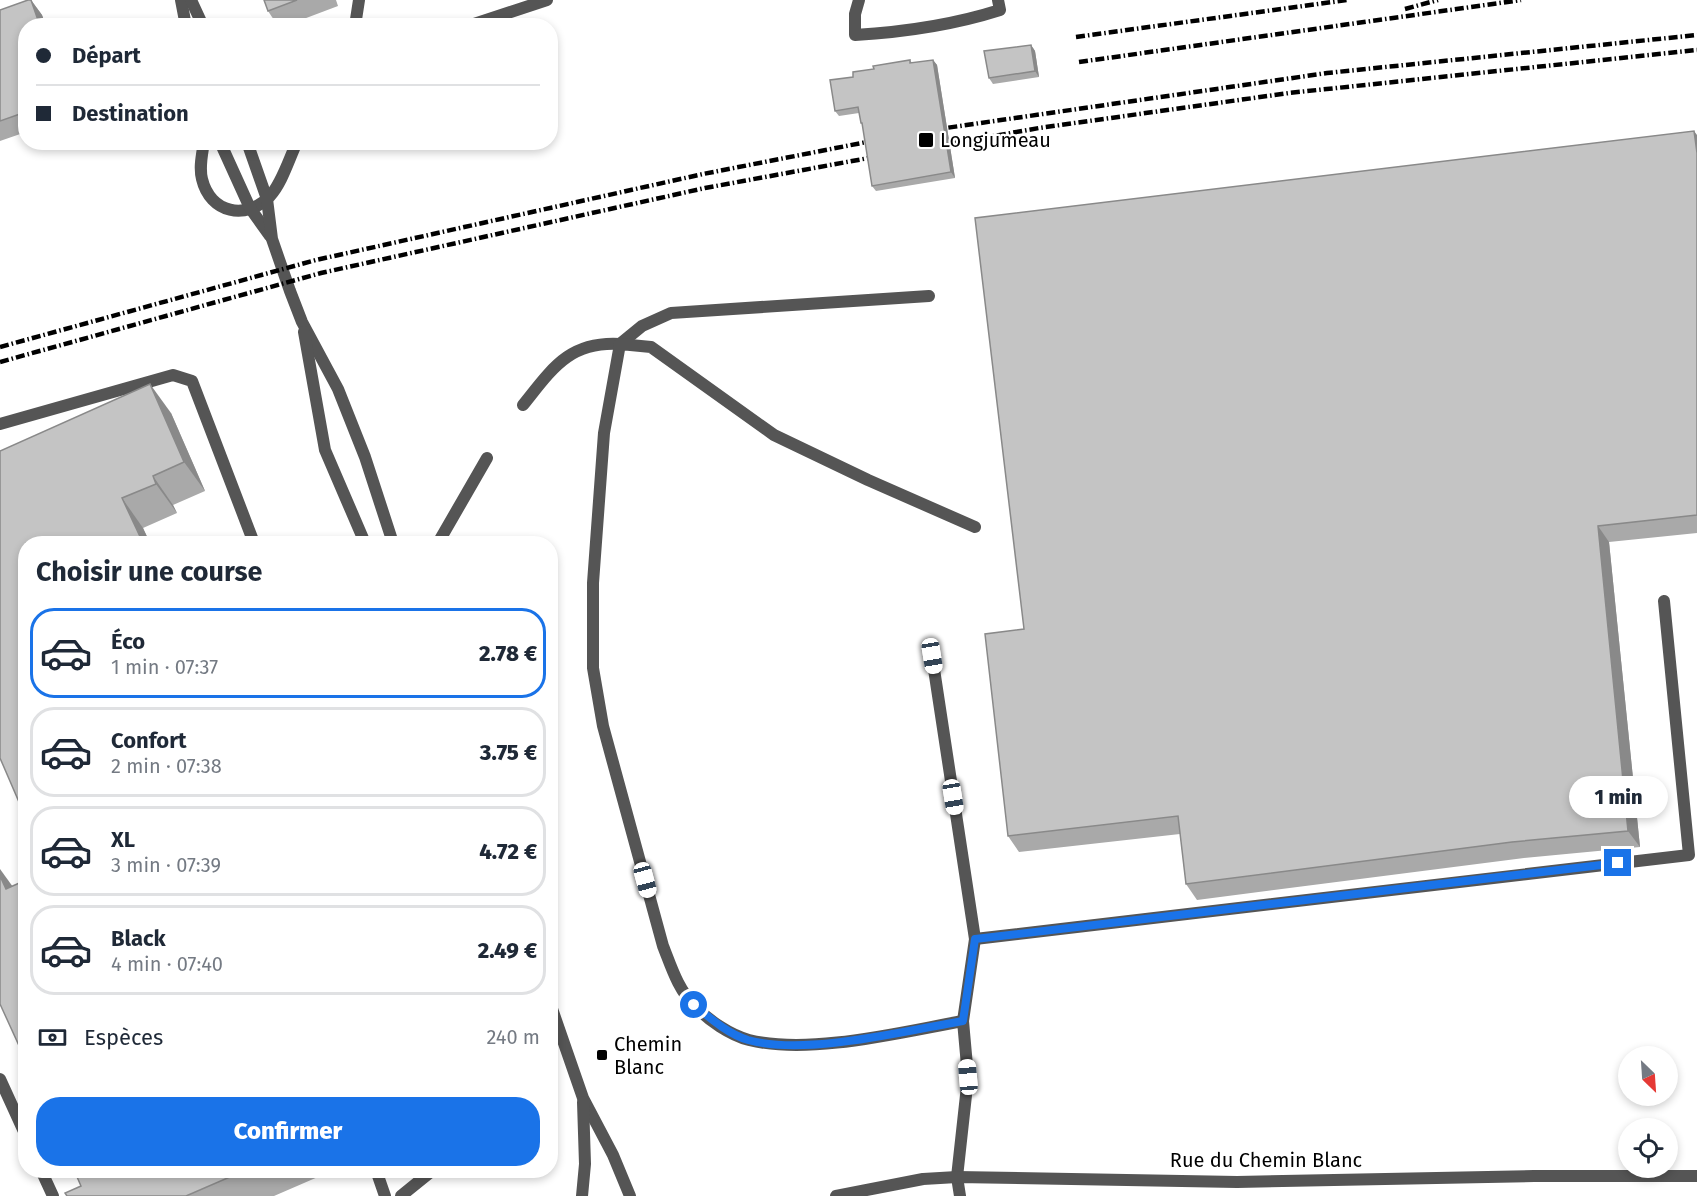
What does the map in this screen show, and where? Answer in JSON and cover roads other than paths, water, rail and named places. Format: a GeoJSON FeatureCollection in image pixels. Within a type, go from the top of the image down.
{"type":"FeatureCollection","features":[{"type":"Feature","properties":{"kind":"street"},"geometry":{"type":"LineString","coordinates":[[181,0],[184,18]]}},
{"type":"Feature","properties":{"kind":"street"},"geometry":{"type":"LineString","coordinates":[[191,0],[199,18]]}},
{"type":"Feature","properties":{"kind":"street"},"geometry":{"type":"LineString","coordinates":[[357,18],[360,0]]}},
{"type":"Feature","properties":{"kind":"street"},"geometry":{"type":"LineString","coordinates":[[492,18],[547,0]]}},
{"type":"Feature","properties":{"kind":"street"},"geometry":{"type":"LineString","coordinates":[[859,0],[855,14],[855,35],[889,33],[964,21],[1000,10],[998,0]]}},
{"type":"Feature","properties":{"kind":"street"},"geometry":{"type":"LineString","coordinates":[[203,150],[200,169],[202,181],[209,195],[230,211],[243,211],[267,199],[273,192],[293,150]]}},
{"type":"Feature","properties":{"kind":"street"},"geometry":{"type":"LineString","coordinates":[[224,150],[250,208],[272,239]]}},
{"type":"Feature","properties":{"kind":"street"},"geometry":{"type":"LineString","coordinates":[[250,150],[267,199],[272,239],[302,322],[338,389],[365,457],[391,536]]}},
{"type":"Feature","properties":{"kind":"street"},"geometry":{"type":"LineString","coordinates":[[929,296],[671,313],[642,326],[620,344],[604,433],[593,583],[592,668],[603,726],[663,945],[676,980],[694,1005],[720,1026],[747,1040],[793,1046],[865,1038],[963,1021]]}},
{"type":"Feature","properties":{"kind":"street"},"geometry":{"type":"LineString","coordinates":[[302,322],[325,450],[362,536]]}},
{"type":"Feature","properties":{"kind":"street"},"geometry":{"type":"LineString","coordinates":[[523,405],[558,363],[581,348],[603,343],[651,347],[774,435],[975,527]]}},
{"type":"Feature","properties":{"kind":"street"},"geometry":{"type":"LineString","coordinates":[[0,424],[173,375],[192,381],[251,536]]}},
{"type":"Feature","properties":{"kind":"street"},"geometry":{"type":"LineString","coordinates":[[442,536],[487,458]]}},
{"type":"Feature","properties":{"kind":"street"},"geometry":{"type":"LineString","coordinates":[[975,939],[1689,855],[1664,601]]}},
{"type":"Feature","properties":{"kind":"street"},"geometry":{"type":"LineString","coordinates":[[932,656],[975,939],[963,1021],[968,1077],[957,1177],[960,1196]]}},
{"type":"Feature","properties":{"kind":"street"},"geometry":{"type":"LineString","coordinates":[[558,1026],[583,1098],[613,1155],[630,1196]]}},
{"type":"Feature","properties":{"kind":"street"},"geometry":{"type":"LineString","coordinates":[[0,1079],[18,1118]]}},
{"type":"Feature","properties":{"kind":"street"},"geometry":{"type":"LineString","coordinates":[[582,1196],[585,1164],[583,1098]]}},
{"type":"Feature","properties":{"kind":"street","name":"Rue du Chemin Blanc"},"geometry":{"type":"LineString","coordinates":[[836,1196],[923,1179],[957,1177],[1237,1182],[1534,1176],[1697,1176]]}},
{"type":"Feature","properties":{"kind":"street"},"geometry":{"type":"LineString","coordinates":[[45,1178],[53,1196]]}},
{"type":"Feature","properties":{"kind":"street"},"geometry":{"type":"LineString","coordinates":[[379,1178],[385,1196]]}},
{"type":"Feature","properties":{"kind":"street"},"geometry":{"type":"LineString","coordinates":[[401,1196],[423,1178]]}},
{"type":"Feature","properties":{"kind":"railway"},"geometry":{"type":"LineString","coordinates":[[1076,37],[1347,0]]}},
{"type":"Feature","properties":{"kind":"railway"},"geometry":{"type":"LineString","coordinates":[[1405,9],[1438,0]]}},
{"type":"Feature","properties":{"kind":"railway"},"geometry":{"type":"LineString","coordinates":[[1079,62],[1521,0]]}},
{"type":"Feature","properties":{"kind":"railway"},"geometry":{"type":"LineString","coordinates":[[932,130],[1327,73],[1697,35]]}},
{"type":"Feature","properties":{"kind":"railway"},"geometry":{"type":"LineString","coordinates":[[932,147],[1039,128],[1289,93],[1697,50]]}},
{"type":"Feature","properties":{"kind":"railway"},"geometry":{"type":"LineString","coordinates":[[0,347],[316,260],[703,174],[882,139]]}},
{"type":"Feature","properties":{"kind":"railway"},"geometry":{"type":"LineString","coordinates":[[0,362],[321,273],[705,188],[885,155]]}},
{"type":"Feature","properties":{"kind":"place","name":"Longjumeau"},"geometry":{"type":"Point","coordinates":[926,140]}},
{"type":"Feature","properties":{"kind":"place","name":"Chemin Blanc"},"geometry":{"type":"Point","coordinates":[602,1055]}}]}
